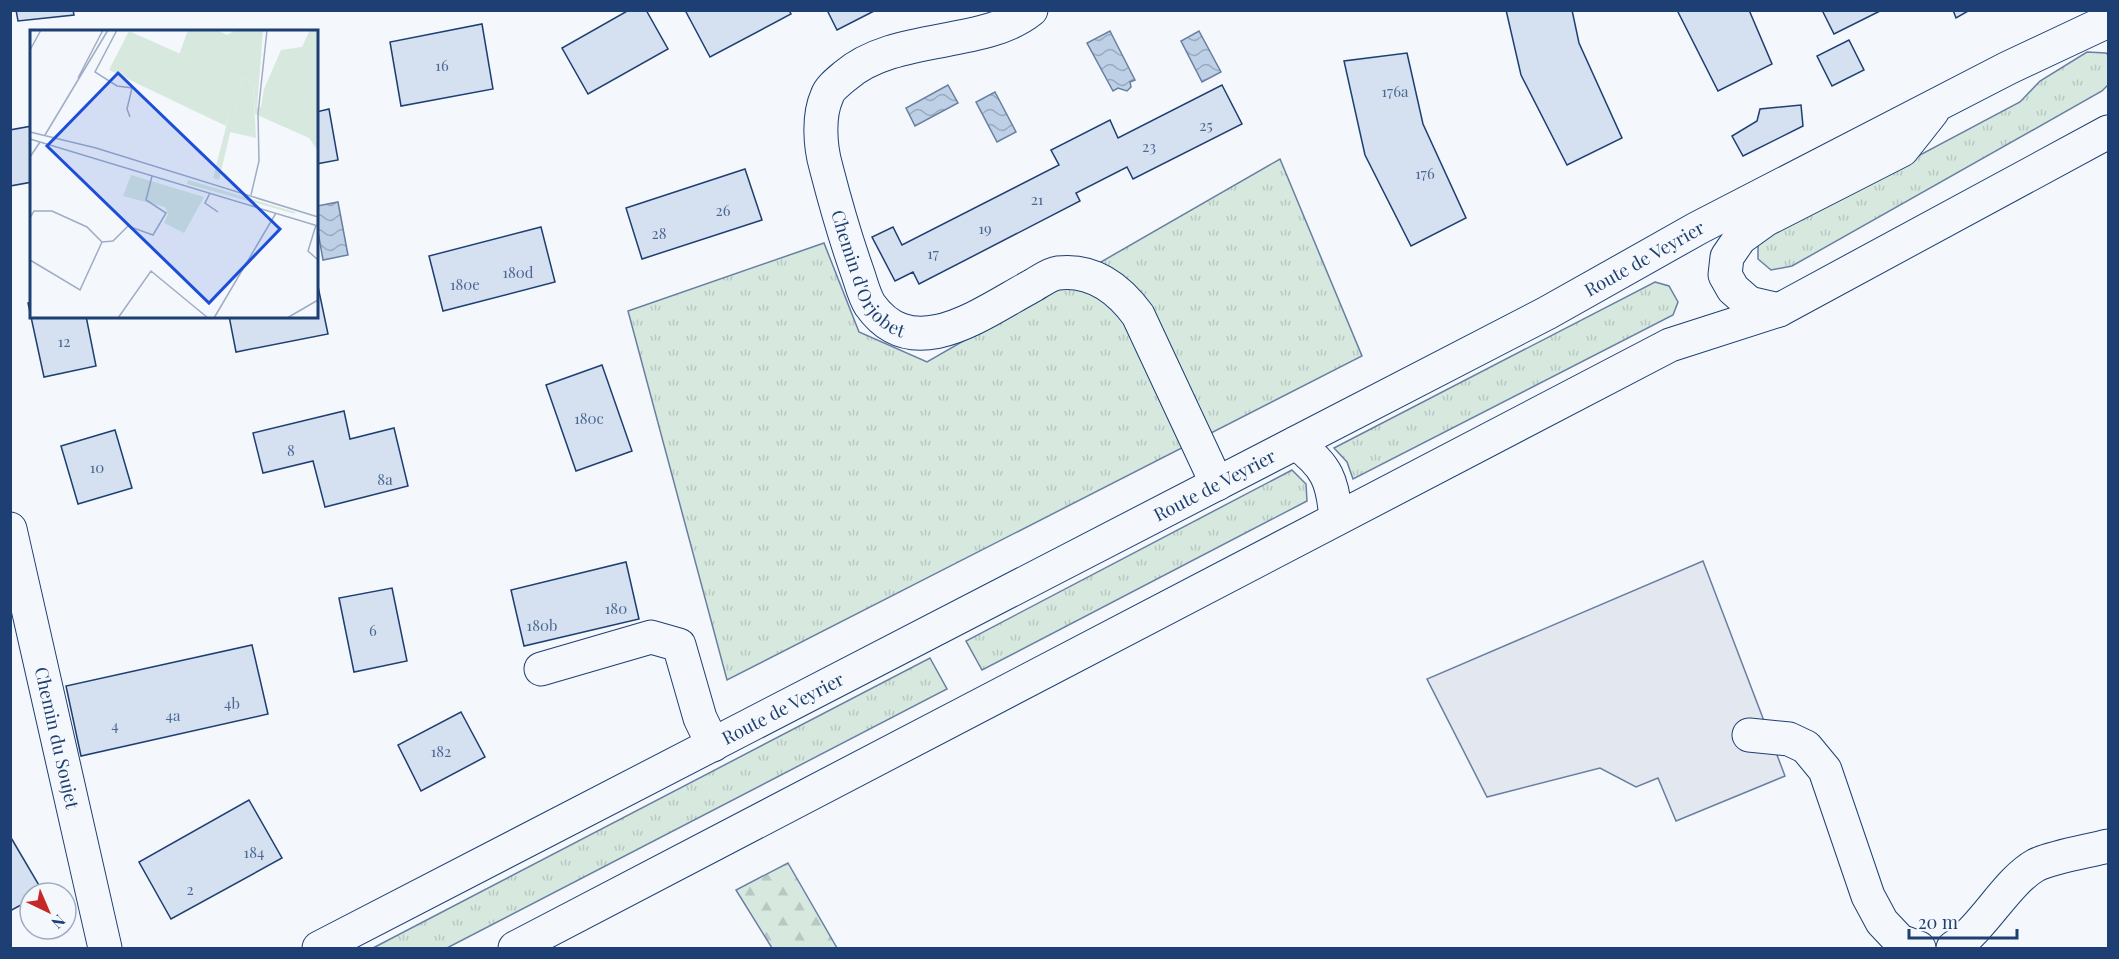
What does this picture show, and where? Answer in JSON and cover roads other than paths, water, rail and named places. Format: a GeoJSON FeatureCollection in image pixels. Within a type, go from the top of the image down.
{"type":"FeatureCollection","features":[{"type":"Feature","properties":{"kind":"main road","name":"Chemin d'Orjobet"},"geometry":{"type":"LineString","coordinates":[[1031,10],[991,29],[880,55],[846,75],[827,94],[822,120],[823,155],[838,212],[868,303],[883,321],[900,330],[921,334],[951,329],[1057,273],[1083,275],[1103,281],[1124,296],[1138,315],[1217,483]]}},
{"type":"Feature","properties":{"kind":"main road","name":"Route de Veyrier"},"geometry":{"type":"LineString","coordinates":[[319,948],[1547,314],[1698,228],[1939,104],[2109,21]]}},
{"type":"Feature","properties":{"kind":"main road"},"geometry":{"type":"LineString","coordinates":[[1779,310],[1749,303],[1733,290],[1725,275],[1727,257],[1740,238],[1766,220],[1902,150],[1939,104]]}},
{"type":"Feature","properties":{"kind":"main road"},"geometry":{"type":"LineString","coordinates":[[515,948],[1670,345],[1779,310],[2109,132]]}},
{"type":"Feature","properties":{"kind":"main road"},"geometry":{"type":"LineString","coordinates":[[1296,443],[1317,459],[1334,488],[1336,519]]}},
{"type":"Feature","properties":{"kind":"main road","name":"Chemin du Soujet"},"geometry":{"type":"LineString","coordinates":[[10,529],[105,948]]}},
{"type":"Feature","properties":{"kind":"main road"},"geometry":{"type":"LineString","coordinates":[[541,669],[651,637],[679,645],[700,718],[713,745]]}},
{"type":"Feature","properties":{"kind":"main road"},"geometry":{"type":"LineString","coordinates":[[1749,735],[1789,739],[1806,747],[1825,770],[1868,896],[1882,922],[1900,941],[1919,948]]}},
{"type":"Feature","properties":{"kind":"main road"},"geometry":{"type":"LineString","coordinates":[[1953,948],[1971,936],[2007,892],[2035,866],[2109,846]]}},
{"type":"Feature","properties":{"kind":"water"},"geometry":{"type":"Polygon","coordinates":[[[1110,31],[1135,80],[1130,82],[1131,87],[1127,91],[1118,88],[1113,91],[1087,43],[1110,31]]]}},
{"type":"Feature","properties":{"kind":"water"},"geometry":{"type":"Polygon","coordinates":[[[1199,31],[1221,72],[1202,82],[1181,41],[1199,31]]]}},
{"type":"Feature","properties":{"kind":"water"},"geometry":{"type":"Polygon","coordinates":[[[948,85],[958,103],[915,126],[906,108],[948,85]]]}},
{"type":"Feature","properties":{"kind":"water"},"geometry":{"type":"Polygon","coordinates":[[[995,92],[1016,132],[997,142],[976,102],[995,92]]]}},
{"type":"Feature","properties":{"kind":"water"},"geometry":{"type":"Polygon","coordinates":[[[338,202],[348,255],[323,260],[318,232],[318,206],[338,202]]]}}]}
